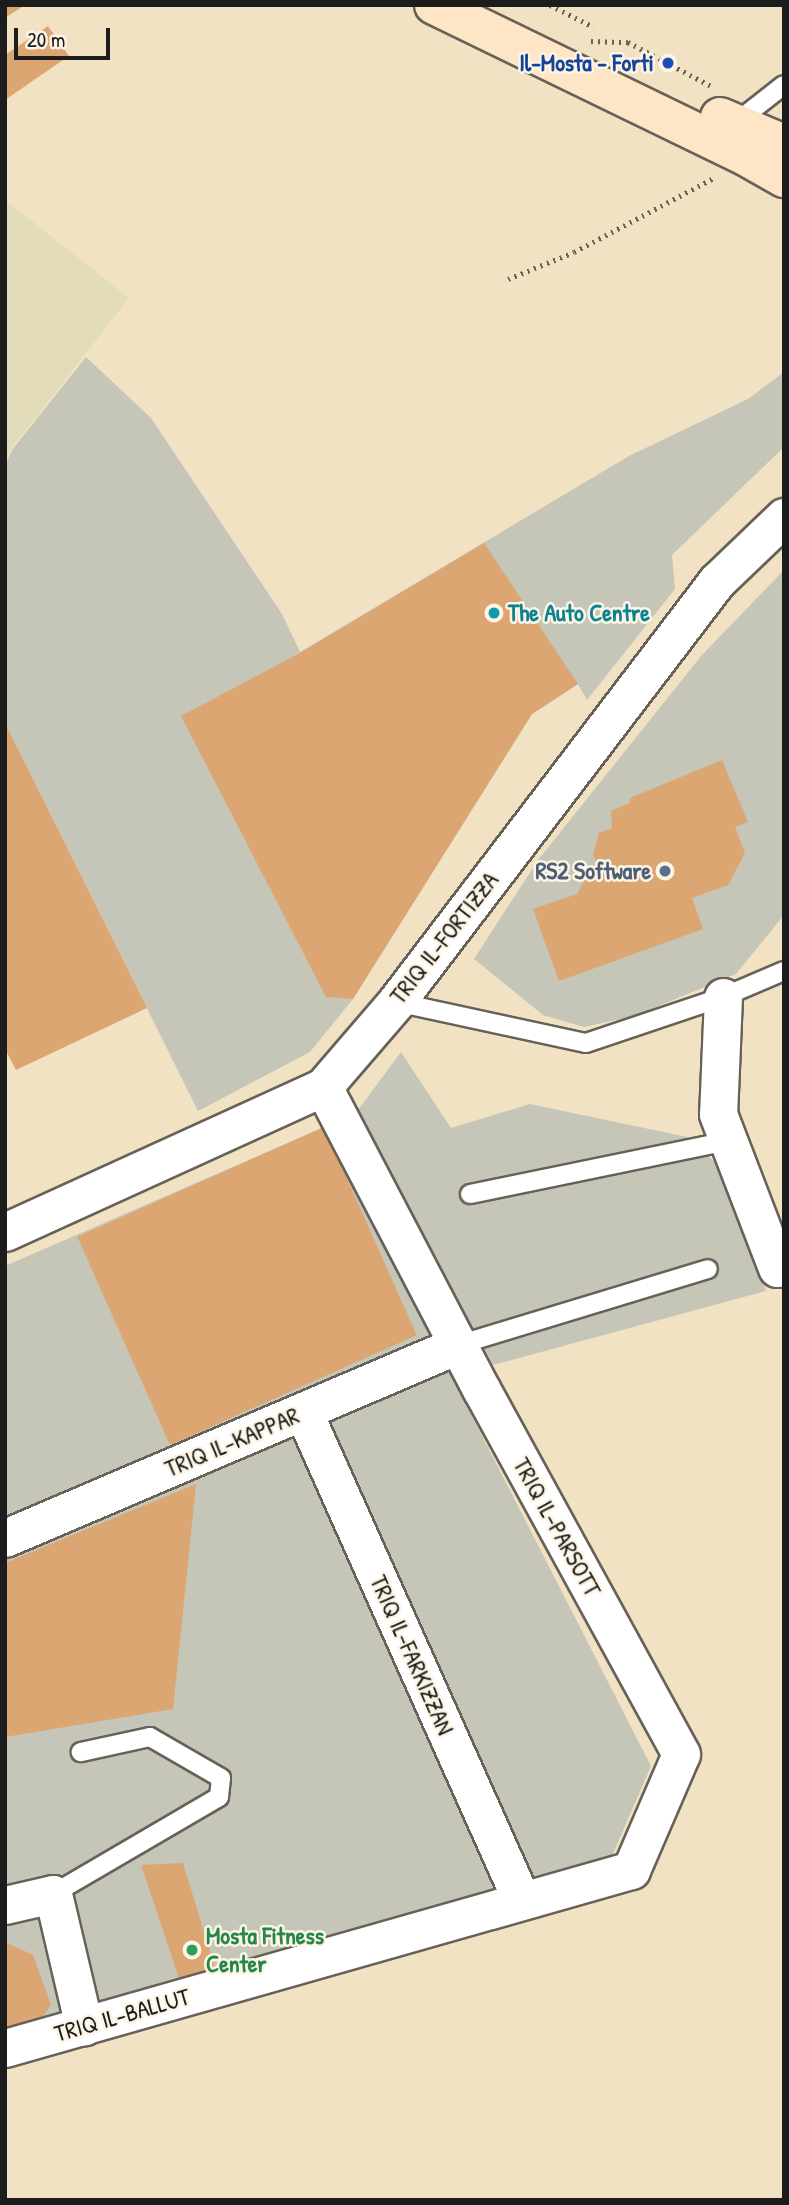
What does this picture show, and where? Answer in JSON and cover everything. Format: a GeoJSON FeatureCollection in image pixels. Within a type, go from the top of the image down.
{"type":"FeatureCollection","features":[{"type":"Feature","properties":{"kind":"main road"},"geometry":{"type":"LineString","coordinates":[[434,5],[742,132],[784,144]]}},
{"type":"Feature","properties":{"kind":"main road"},"geometry":{"type":"LineString","coordinates":[[484,5],[742,132],[784,178]]}},
{"type":"Feature","properties":{"kind":"street","name":"TRIQ IL-FORTIZZA"},"geometry":{"type":"LineString","coordinates":[[5,1232],[323,1087],[396,1002],[717,582],[784,517]]}},
{"type":"Feature","properties":{"kind":"street"},"geometry":{"type":"LineString","coordinates":[[723,997],[718,1114],[777,1268]]}},
{"type":"Feature","properties":{"kind":"street","name":"TRIQ IL-PARSOTT"},"geometry":{"type":"LineString","coordinates":[[323,1087],[458,1345],[681,1754],[631,1870],[521,1899]]}},
{"type":"Feature","properties":{"kind":"street","name":"TRIQ IL-KAPPAR"},"geometry":{"type":"LineString","coordinates":[[5,1538],[458,1345]]}},
{"type":"Feature","properties":{"kind":"street","name":"TRIQ IL-FARKIZZAN"},"geometry":{"type":"LineString","coordinates":[[303,1411],[521,1899]]}},
{"type":"Feature","properties":{"kind":"street"},"geometry":{"type":"LineString","coordinates":[[5,1905],[53,1894],[84,2026]]}},
{"type":"Feature","properties":{"kind":"street","name":"TRIQ IL-BALLUT"},"geometry":{"type":"LineString","coordinates":[[5,2048],[521,1899]]}},
{"type":"Feature","properties":{"kind":"lane"},"geometry":{"type":"LineString","coordinates":[[742,132],[784,85]]}},
{"type":"Feature","properties":{"kind":"lane"},"geometry":{"type":"LineString","coordinates":[[396,1002],[586,1043],[723,997],[784,971]]}},
{"type":"Feature","properties":{"kind":"lane"},"geometry":{"type":"LineString","coordinates":[[470,1194],[729,1141]]}},
{"type":"Feature","properties":{"kind":"lane"},"geometry":{"type":"LineString","coordinates":[[458,1345],[708,1269]]}},
{"type":"Feature","properties":{"kind":"lane"},"geometry":{"type":"LineString","coordinates":[[53,1894],[219,1797],[221,1778],[150,1737],[81,1752]]}},
{"type":"Feature","properties":{"kind":"path"},"geometry":{"type":"LineString","coordinates":[[551,5],[594,27]]}},
{"type":"Feature","properties":{"kind":"path"},"geometry":{"type":"LineString","coordinates":[[508,279],[574,252],[719,176],[742,132],[706,80],[628,42],[590,41]]}},
{"type":"Feature","properties":{"kind":"shaded area"},"geometry":{"type":"Polygon","coordinates":[[[5,200],[129,298],[5,457],[5,200]]]}},
{"type":"Feature","properties":{"kind":"shaded area"},"geometry":{"type":"Polygon","coordinates":[[[86,357],[151,418],[282,614],[300,652],[629,456],[748,399],[784,372],[784,447],[672,555],[675,589],[587,700],[578,684],[532,714],[353,999],[310,1052],[198,1111],[5,723],[5,466],[12,450],[86,357]]]}},
{"type":"Feature","properties":{"kind":"shaded area"},"geometry":{"type":"Polygon","coordinates":[[[784,570],[784,915],[736,974],[634,1016],[584,1027],[543,1015],[474,959],[538,860],[702,655],[784,570]]]}},
{"type":"Feature","properties":{"kind":"shaded area"},"geometry":{"type":"Polygon","coordinates":[[[401,1052],[451,1128],[530,1104],[687,1137],[717,1164],[766,1291],[493,1365],[355,1114],[401,1052]]]}},
{"type":"Feature","properties":{"kind":"shaded area"},"geometry":{"type":"Polygon","coordinates":[[[324,1127],[651,1766],[603,1877],[5,2035],[5,1266],[324,1127]]]}},
{"type":"Feature","properties":{"kind":"building"},"geometry":{"type":"Polygon","coordinates":[[[5,5],[25,5],[5,18],[5,5]]]}},
{"type":"Feature","properties":{"kind":"building"},"geometry":{"type":"Polygon","coordinates":[[[48,26],[69,56],[5,100],[5,55],[48,26]]]}},
{"type":"Feature","properties":{"kind":"building"},"geometry":{"type":"Polygon","coordinates":[[[484,543],[578,684],[532,714],[353,999],[326,997],[181,716],[300,653],[484,543]]]}},
{"type":"Feature","properties":{"kind":"building"},"geometry":{"type":"Polygon","coordinates":[[[5,723],[147,1008],[16,1070],[5,1049],[5,723]]]}},
{"type":"Feature","properties":{"kind":"building","name":"RS2 Software"},"geometry":{"type":"Polygon","coordinates":[[[722,760],[748,822],[735,827],[745,853],[728,885],[692,898],[703,929],[559,981],[533,909],[577,894],[588,874],[600,868],[593,855],[599,833],[612,828],[611,811],[630,803],[630,798],[722,760]]]}},
{"type":"Feature","properties":{"kind":"building"},"geometry":{"type":"Polygon","coordinates":[[[324,1127],[417,1335],[170,1445],[77,1237],[324,1127]]]}},
{"type":"Feature","properties":{"kind":"building"},"geometry":{"type":"Polygon","coordinates":[[[196,1484],[173,1709],[5,1737],[5,1563],[196,1484]]]}},
{"type":"Feature","properties":{"kind":"building"},"geometry":{"type":"Polygon","coordinates":[[[183,1863],[219,1981],[184,1993],[141,1865],[183,1863]]]}},
{"type":"Feature","properties":{"kind":"building"},"geometry":{"type":"Polygon","coordinates":[[[9,1944],[33,1955],[51,2005],[36,2027],[5,2034],[5,1945],[9,1944]]]}},
{"type":"Feature","properties":{"kind":"place","name":"Il-Mosta - Forti"},"geometry":{"type":"Point","coordinates":[668,63]}},
{"type":"Feature","properties":{"kind":"place","name":"The Auto Centre"},"geometry":{"type":"Point","coordinates":[494,613]}},
{"type":"Feature","properties":{"kind":"place","name":"RS2 Software"},"geometry":{"type":"Point","coordinates":[665,871]}},
{"type":"Feature","properties":{"kind":"place","name":"Mosta Fitness Center"},"geometry":{"type":"Point","coordinates":[192,1950]}}]}
